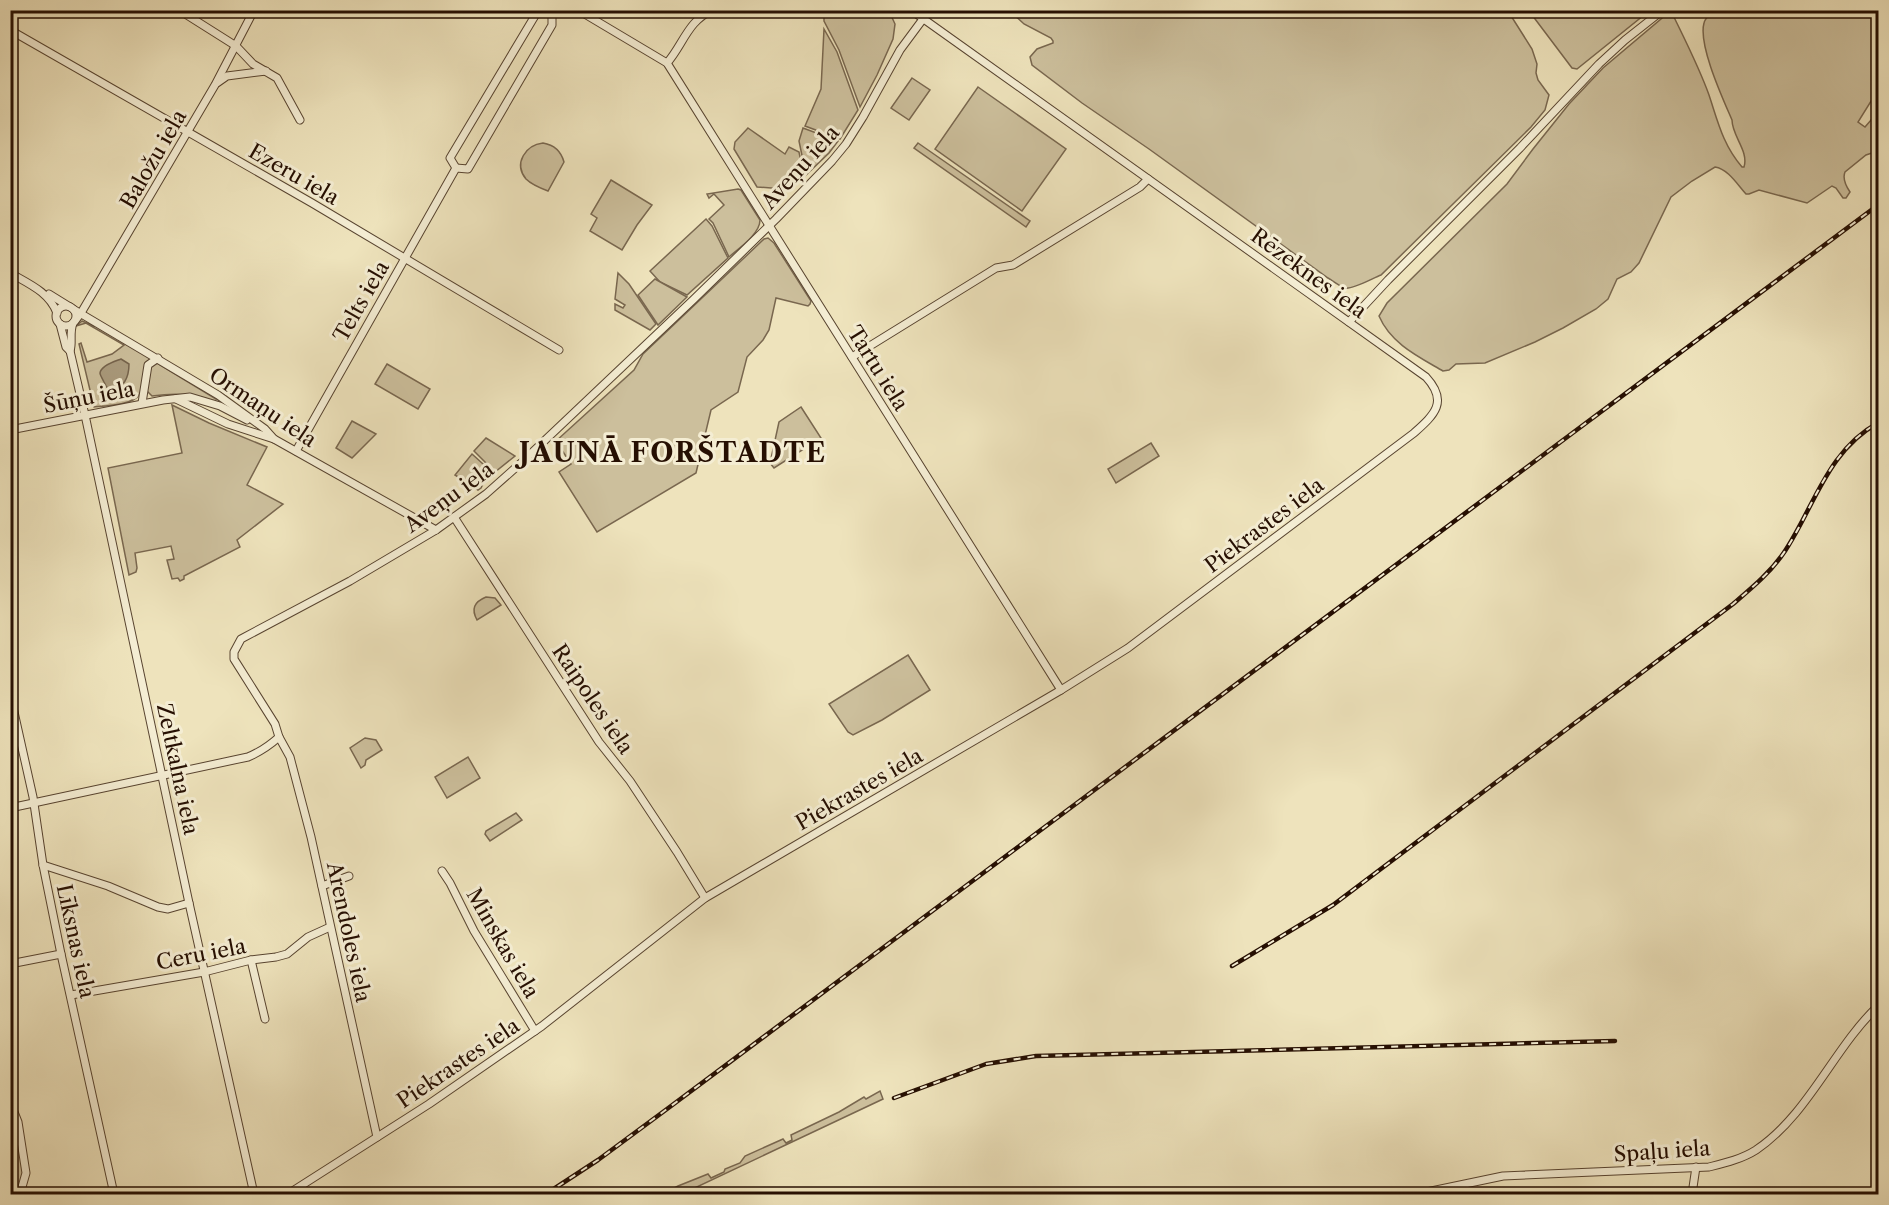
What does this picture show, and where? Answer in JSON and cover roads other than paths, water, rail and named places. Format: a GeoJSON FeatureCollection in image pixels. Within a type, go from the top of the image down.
{"type":"FeatureCollection","features":[{"type":"Feature","properties":{"kind":"street"},"geometry":{"type":"LineString","coordinates":[[179,10],[236,46],[253,64],[277,78],[300,120]]}},
{"type":"Feature","properties":{"kind":"street","name":"Baložu iela"},"geometry":{"type":"LineString","coordinates":[[74,322],[215,85],[254,10]]}},
{"type":"Feature","properties":{"kind":"street","name":"Telts iela"},"geometry":{"type":"LineString","coordinates":[[456,168],[450,158],[536,14],[544,10]]}},
{"type":"Feature","properties":{"kind":"street","name":"Telts iela"},"geometry":{"type":"LineString","coordinates":[[456,168],[468,169],[552,25],[552,10]]}},
{"type":"Feature","properties":{"kind":"street"},"geometry":{"type":"LineString","coordinates":[[578,10],[666,63],[673,56],[690,27],[712,10]]}},
{"type":"Feature","properties":{"kind":"street","name":"Rēzeknes iela"},"geometry":{"type":"LineString","coordinates":[[911,10],[1426,377],[1437,393],[1438,403]]}},
{"type":"Feature","properties":{"kind":"street"},"geometry":{"type":"LineString","coordinates":[[1349,322],[1599,64],[1663,10]]}},
{"type":"Feature","properties":{"kind":"street","name":"Aveņu iela"},"geometry":{"type":"LineString","coordinates":[[279,737],[275,724],[234,659],[234,652],[241,639],[308,605],[436,530],[486,494],[522,462],[770,226],[832,161],[863,117],[900,50],[923,19]]}},
{"type":"Feature","properties":{"kind":"street","name":"Ezeru iela"},"geometry":{"type":"LineString","coordinates":[[10,30],[297,194],[559,350]]}},
{"type":"Feature","properties":{"kind":"street","name":"Tartu iela"},"geometry":{"type":"LineString","coordinates":[[666,63],[1061,690]]}},
{"type":"Feature","properties":{"kind":"street"},"geometry":{"type":"LineString","coordinates":[[215,85],[227,76],[266,71]]}},
{"type":"Feature","properties":{"kind":"street","name":"Telts iela"},"geometry":{"type":"LineString","coordinates":[[296,451],[456,168]]}},
{"type":"Feature","properties":{"kind":"street"},"geometry":{"type":"LineString","coordinates":[[852,357],[996,267],[1013,265],[1140,187],[1148,178]]}},
{"type":"Feature","properties":{"kind":"street"},"geometry":{"type":"LineString","coordinates":[[10,273],[44,292],[51,300],[66,347],[70,351],[72,346],[70,335],[76,314],[71,308],[61,308],[57,313]]}},
{"type":"Feature","properties":{"kind":"street","name":"Ormaņu iela"},"geometry":{"type":"LineString","coordinates":[[44,292],[218,395],[265,429],[274,439],[436,530]]}},
{"type":"Feature","properties":{"kind":"street"},"geometry":{"type":"LineString","coordinates":[[60,324],[67,326],[74,322]]}},
{"type":"Feature","properties":{"kind":"street","name":"Zeltkalna iela"},"geometry":{"type":"LineString","coordinates":[[70,351],[254,1194]]}},
{"type":"Feature","properties":{"kind":"street"},"geometry":{"type":"LineString","coordinates":[[142,404],[148,365],[158,358]]}},
{"type":"Feature","properties":{"kind":"street","name":"Šūņu iela"},"geometry":{"type":"LineString","coordinates":[[10,430],[174,398],[190,397],[206,400],[265,429]]}},
{"type":"Feature","properties":{"kind":"street"},"geometry":{"type":"LineString","coordinates":[[174,398],[228,424],[274,439]]}},
{"type":"Feature","properties":{"kind":"street","name":"Piekrastes iela"},"geometry":{"type":"LineString","coordinates":[[288,1194],[536,1031],[705,898],[1061,690],[1128,648],[1414,434],[1426,423],[1438,403]]}},
{"type":"Feature","properties":{"kind":"street","name":"Raipoles iela"},"geometry":{"type":"LineString","coordinates":[[454,517],[599,742],[630,781],[705,898]]}},
{"type":"Feature","properties":{"kind":"street","name":"Līksnas iela"},"geometry":{"type":"LineString","coordinates":[[10,694],[34,803],[43,865],[61,954],[114,1194]]}},
{"type":"Feature","properties":{"kind":"street"},"geometry":{"type":"LineString","coordinates":[[10,808],[248,757],[260,752],[279,737]]}},
{"type":"Feature","properties":{"kind":"street","name":"Arendoles iela"},"geometry":{"type":"LineString","coordinates":[[279,737],[290,756],[311,837],[378,1137]]}},
{"type":"Feature","properties":{"kind":"street"},"geometry":{"type":"LineString","coordinates":[[43,865],[108,885],[158,907],[168,909],[189,903]]}},
{"type":"Feature","properties":{"kind":"street","name":"Minskas iela"},"geometry":{"type":"LineString","coordinates":[[442,871],[474,931],[536,1031]]}},
{"type":"Feature","properties":{"kind":"street"},"geometry":{"type":"LineString","coordinates":[[322,886],[349,876]]}},
{"type":"Feature","properties":{"kind":"street","name":"Ceru iela"},"geometry":{"type":"LineString","coordinates":[[71,995],[204,972],[287,954],[308,937],[330,927]]}},
{"type":"Feature","properties":{"kind":"street"},"geometry":{"type":"LineString","coordinates":[[10,964],[61,954]]}},
{"type":"Feature","properties":{"kind":"street"},"geometry":{"type":"LineString","coordinates":[[251,960],[265,1019]]}},
{"type":"Feature","properties":{"kind":"street","name":"Spaļu iela"},"geometry":{"type":"LineString","coordinates":[[1417,1194],[1503,1176],[1709,1167],[1739,1159],[1756,1150],[1769,1139],[1800,1106],[1865,1019],[1878,1006]]}},
{"type":"Feature","properties":{"kind":"street"},"geometry":{"type":"LineString","coordinates":[[10,1102],[18,1122],[26,1173],[20,1194]]}},
{"type":"Feature","properties":{"kind":"street"},"geometry":{"type":"LineString","coordinates":[[1692,1194],[1696,1167]]}},
{"type":"Feature","properties":{"kind":"railway"},"geometry":{"type":"LineString","coordinates":[[546,1194],[598,1160],[667,1109],[1878,205]]}},
{"type":"Feature","properties":{"kind":"railway"},"geometry":{"type":"LineString","coordinates":[[1232,966],[1333,905],[1733,604],[1780,559],[1834,464],[1846,448],[1878,423]]}},
{"type":"Feature","properties":{"kind":"railway"},"geometry":{"type":"LineString","coordinates":[[894,1098],[986,1064],[1036,1056],[1615,1041]]}},
{"type":"Feature","properties":{"kind":"district","name":"JAUNĀ FORŠTADTE"},"geometry":{"type":"Point","coordinates":[673,452]}}]}
